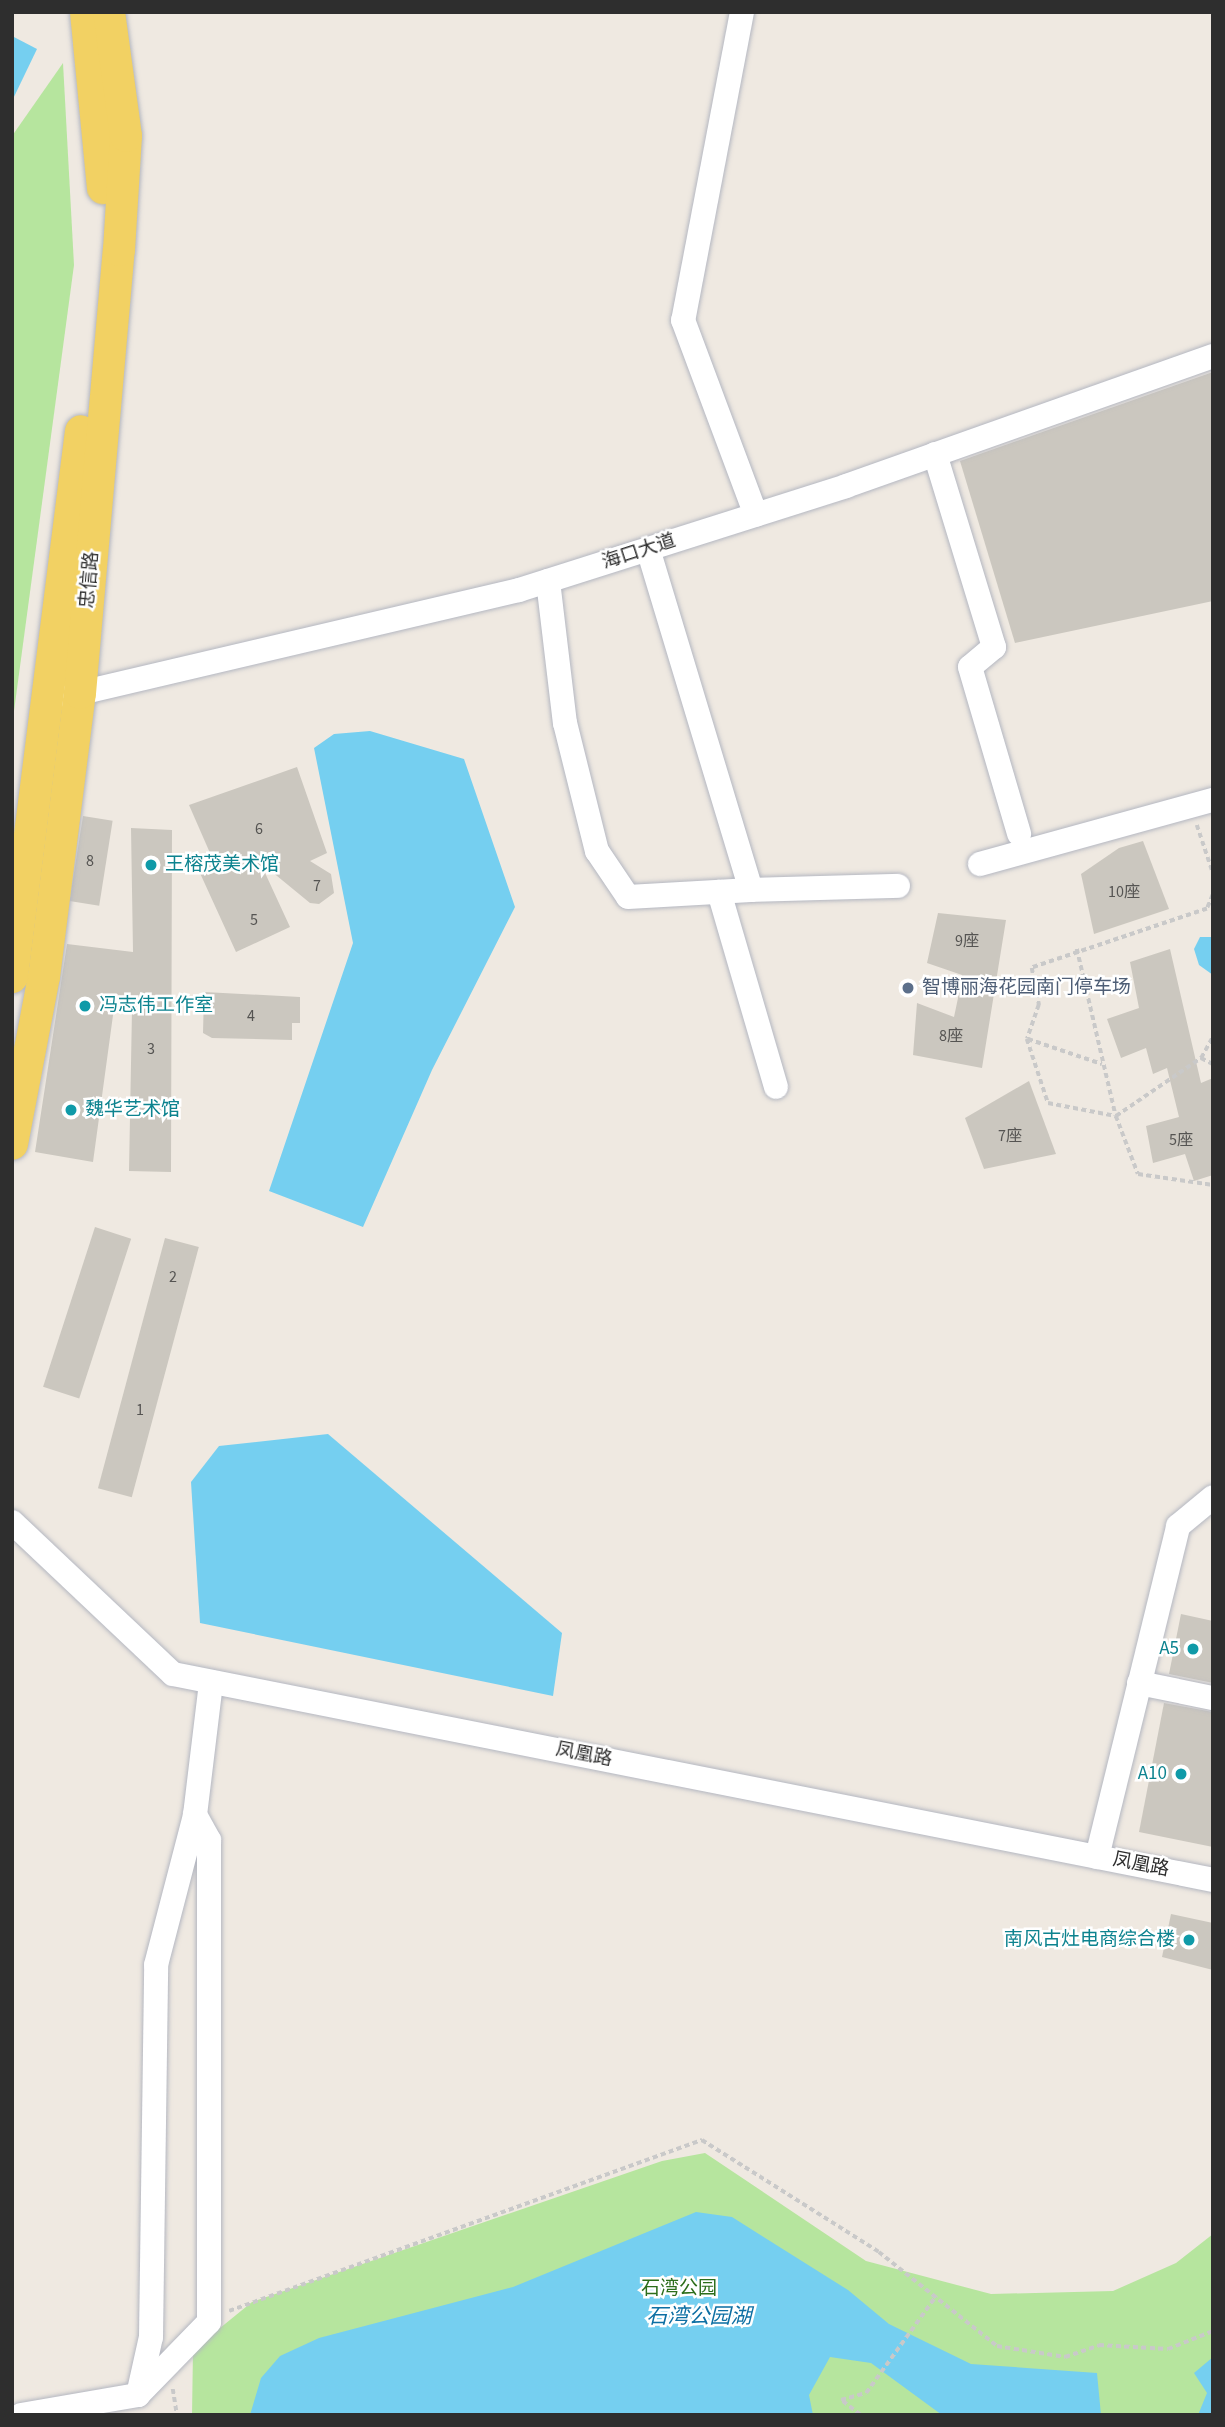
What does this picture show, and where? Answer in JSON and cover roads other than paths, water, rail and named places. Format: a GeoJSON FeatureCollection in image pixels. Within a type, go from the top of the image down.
{"type":"FeatureCollection","features":[{"type":"Feature","properties":{"kind":"main road","name":"忠信路"},"geometry":{"type":"LineString","coordinates":[[14,1138],[44,977],[97,286],[104,156],[98,19]]}},
{"type":"Feature","properties":{"kind":"main road","name":"忠信路"},"geometry":{"type":"LineString","coordinates":[[12,977],[66,696]]}},
{"type":"Feature","properties":{"kind":"street"},"geometry":{"type":"LineString","coordinates":[[742,12],[683,320],[756,515]]}},
{"type":"Feature","properties":{"kind":"street","name":"海口大道"},"geometry":{"type":"LineString","coordinates":[[66,696],[548,581],[756,515],[1213,356]]}},
{"type":"Feature","properties":{"kind":"street"},"geometry":{"type":"LineString","coordinates":[[935,454],[994,647],[970,667],[1027,849]]}},
{"type":"Feature","properties":{"kind":"street"},"geometry":{"type":"LineString","coordinates":[[648,549],[751,890]]}},
{"type":"Feature","properties":{"kind":"street"},"geometry":{"type":"LineString","coordinates":[[548,581],[565,723],[597,851],[628,897],[898,886]]}},
{"type":"Feature","properties":{"kind":"street"},"geometry":{"type":"LineString","coordinates":[[1053,832],[1213,788]]}},
{"type":"Feature","properties":{"kind":"street"},"geometry":{"type":"LineString","coordinates":[[980,864],[1202,803]]}},
{"type":"Feature","properties":{"kind":"street"},"geometry":{"type":"LineString","coordinates":[[719,892],[776,1087]]}},
{"type":"Feature","properties":{"kind":"street"},"geometry":{"type":"LineString","coordinates":[[1097,1857],[1178,1525],[1213,1497]]}},
{"type":"Feature","properties":{"kind":"street","name":"凤凰路"},"geometry":{"type":"LineString","coordinates":[[12,1522],[173,1674],[1213,1880]]}},
{"type":"Feature","properties":{"kind":"street"},"geometry":{"type":"LineString","coordinates":[[138,2395],[151,2337],[156,1965],[195,1815],[211,1682]]}},
{"type":"Feature","properties":{"kind":"street"},"geometry":{"type":"LineString","coordinates":[[1139,1683],[1213,1698]]}},
{"type":"Feature","properties":{"kind":"street"},"geometry":{"type":"LineString","coordinates":[[21,2415],[138,2395],[209,2322],[210,1867],[209,1840],[195,1815]]}},
{"type":"Feature","properties":{"kind":"water"},"geometry":{"type":"Polygon","coordinates":[[[12,36],[37,49],[12,101],[12,36]]]}},
{"type":"Feature","properties":{"kind":"water"},"geometry":{"type":"Polygon","coordinates":[[[370,731],[464,759],[515,907],[432,1070],[363,1227],[269,1191],[353,943],[314,748],[334,734],[370,731]]]}},
{"type":"Feature","properties":{"kind":"water"},"geometry":{"type":"Polygon","coordinates":[[[1200,937],[1213,937],[1213,975],[1199,965],[1194,949],[1200,937]]]}},
{"type":"Feature","properties":{"kind":"water"},"geometry":{"type":"Polygon","coordinates":[[[328,1434],[562,1633],[553,1696],[200,1623],[191,1482],[219,1446],[328,1434]]]}},
{"type":"Feature","properties":{"kind":"water","name":"石湾公园湖"},"geometry":{"type":"Polygon","coordinates":[[[696,2212],[732,2217],[848,2290],[889,2324],[971,2364],[1097,2373],[1101,2415],[942,2415],[871,2363],[830,2357],[809,2395],[813,2415],[250,2415],[261,2378],[280,2356],[319,2338],[513,2287],[696,2212]]]}},
{"type":"Feature","properties":{"kind":"water"},"geometry":{"type":"Polygon","coordinates":[[[1213,2357],[1213,2415],[1198,2415],[1207,2393],[1194,2373],[1213,2357]]]}},
{"type":"Feature","properties":{"kind":"place","name":"王榕茂美术馆"},"geometry":{"type":"Point","coordinates":[151,865]}},
{"type":"Feature","properties":{"kind":"place","name":"智博丽海花园南门停车场"},"geometry":{"type":"Point","coordinates":[908,988]}},
{"type":"Feature","properties":{"kind":"place","name":"冯志伟工作室"},"geometry":{"type":"Point","coordinates":[85,1006]}},
{"type":"Feature","properties":{"kind":"place","name":"魏华艺术馆"},"geometry":{"type":"Point","coordinates":[71,1110]}},
{"type":"Feature","properties":{"kind":"place","name":"A5"},"geometry":{"type":"Point","coordinates":[1193,1649]}},
{"type":"Feature","properties":{"kind":"place","name":"A10"},"geometry":{"type":"Point","coordinates":[1181,1774]}},
{"type":"Feature","properties":{"kind":"place","name":"南风古灶电商综合楼"},"geometry":{"type":"Point","coordinates":[1189,1940]}},
{"type":"Feature","properties":{"kind":"park label","name":"石湾公园"},"geometry":{"type":"Point","coordinates":[679,2289]}}]}
